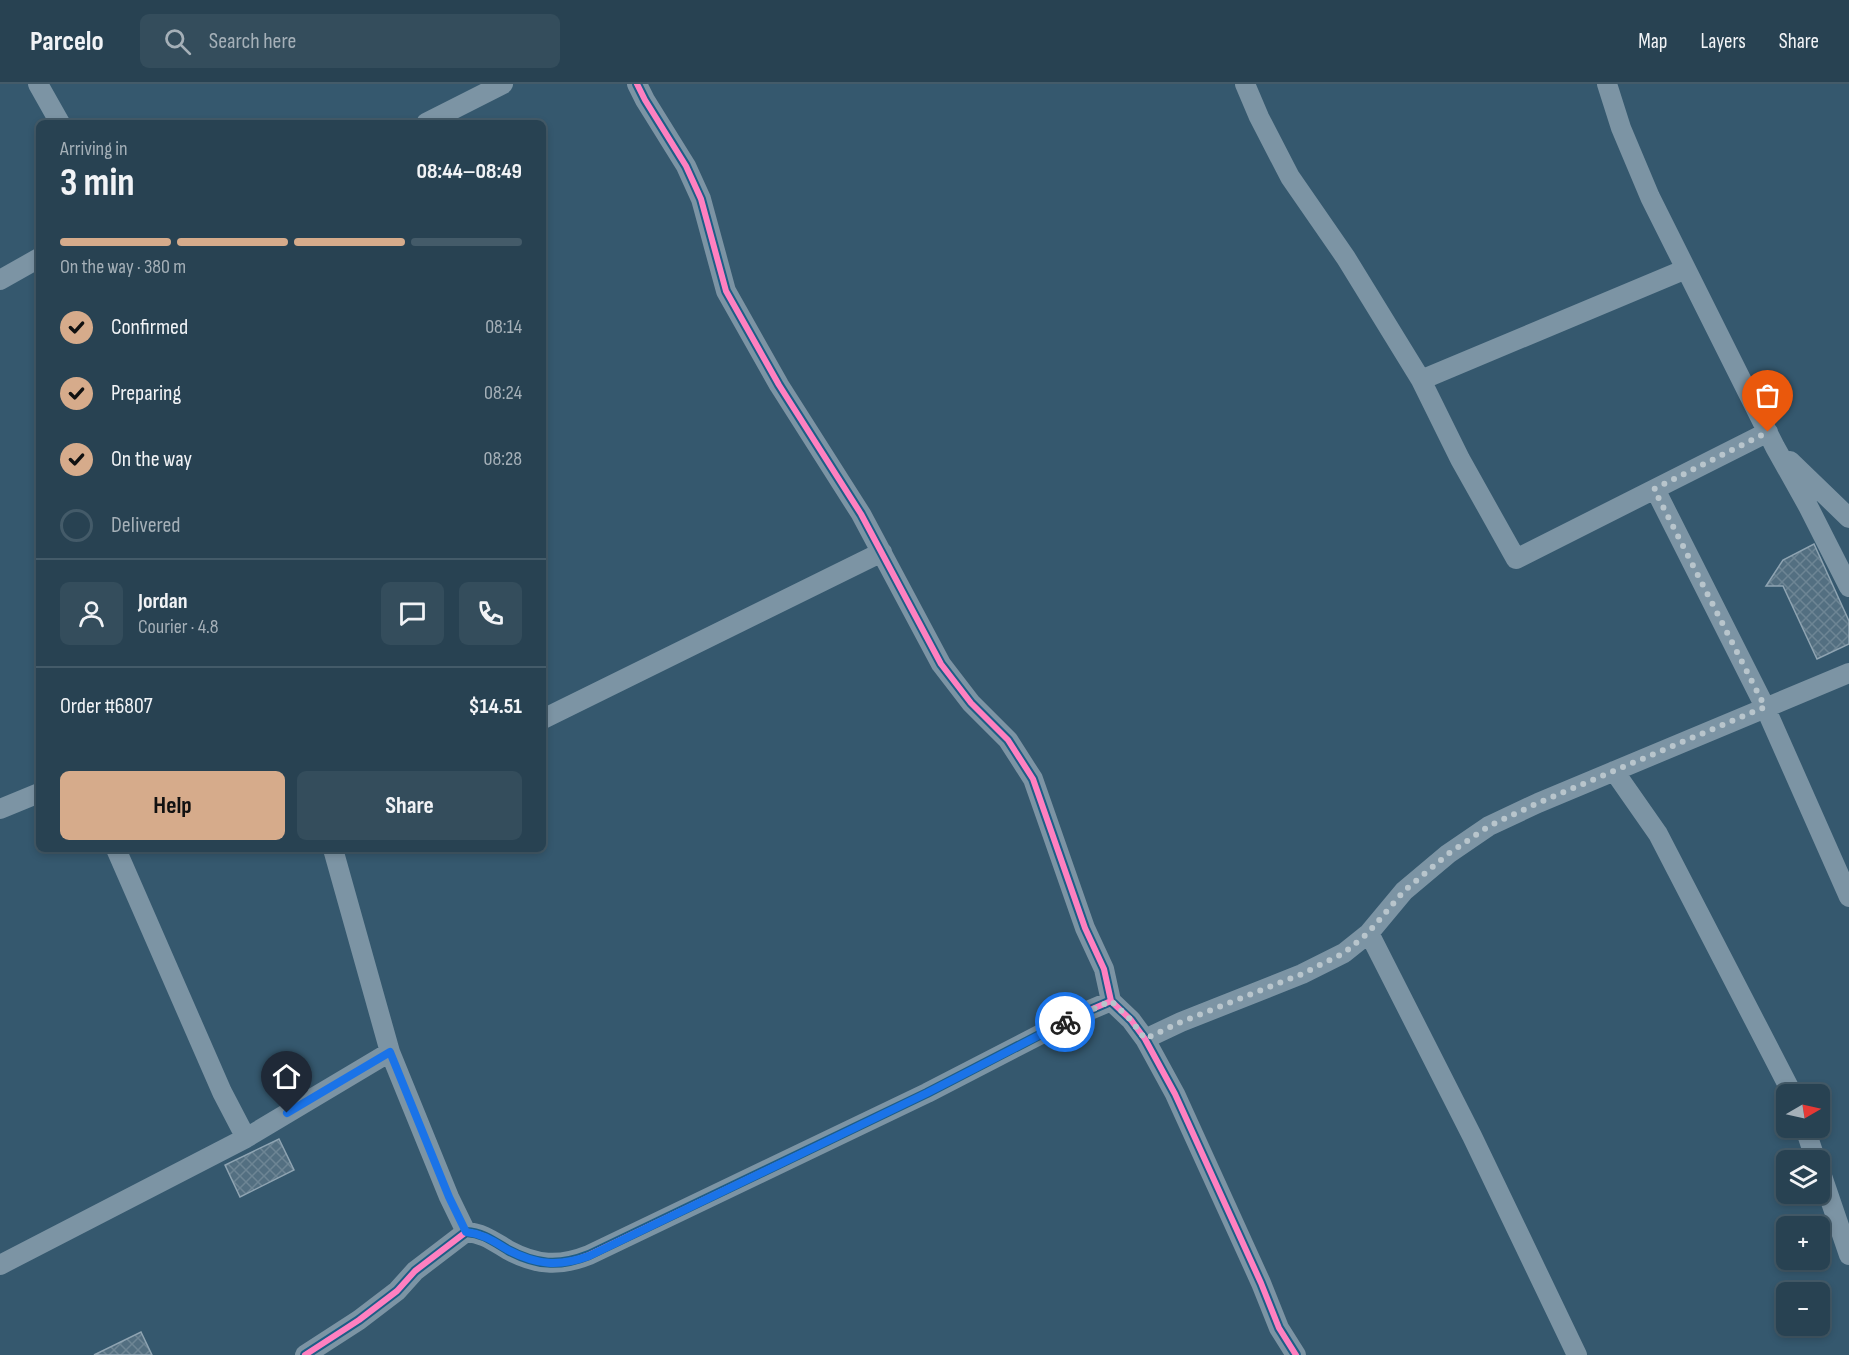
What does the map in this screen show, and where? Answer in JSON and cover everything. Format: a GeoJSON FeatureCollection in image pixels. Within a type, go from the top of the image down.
{"type":"FeatureCollection","features":[{"type":"Feature","properties":{"kind":"street"},"geometry":{"type":"LineString","coordinates":[[38,84],[58,120]]}},
{"type":"Feature","properties":{"kind":"street"},"geometry":{"type":"LineString","coordinates":[[432,120],[503,84]]}},
{"type":"Feature","properties":{"kind":"street"},"geometry":{"type":"LineString","coordinates":[[637,84],[686,166],[701,199],[726,291],[779,385],[861,514],[941,664],[971,703],[1008,740],[1033,779],[1085,928],[1104,969],[1111,1001],[1131,1020],[1145,1039],[1175,1094],[1280,1328],[1296,1355]]}},
{"type":"Feature","properties":{"kind":"street"},"geometry":{"type":"LineString","coordinates":[[1245,84],[1290,177],[1346,258],[1421,380],[1460,459],[1516,559],[1654,489],[1772,440]]}},
{"type":"Feature","properties":{"kind":"street"},"geometry":{"type":"LineString","coordinates":[[1606,84],[1621,128],[1650,197],[1849,587]]}},
{"type":"Feature","properties":{"kind":"street"},"geometry":{"type":"LineString","coordinates":[[0,280],[36,260]]}},
{"type":"Feature","properties":{"kind":"street"},"geometry":{"type":"LineString","coordinates":[[1421,380],[1686,269]]}},
{"type":"Feature","properties":{"kind":"street"},"geometry":{"type":"LineString","coordinates":[[1772,440],[1849,518]]}},
{"type":"Feature","properties":{"kind":"street"},"geometry":{"type":"LineString","coordinates":[[1654,489],[1765,707],[1849,897]]}},
{"type":"Feature","properties":{"kind":"street"},"geometry":{"type":"LineString","coordinates":[[546,718],[882,552]]}},
{"type":"Feature","properties":{"kind":"street"},"geometry":{"type":"LineString","coordinates":[[1145,1039],[1181,1022],[1302,974],[1344,953],[1368,933],[1404,891],[1448,854],[1489,826],[1538,803],[1849,673]]}},
{"type":"Feature","properties":{"kind":"street"},"geometry":{"type":"LineString","coordinates":[[1614,771],[1658,834],[1787,1084]]}},
{"type":"Feature","properties":{"kind":"street"},"geometry":{"type":"LineString","coordinates":[[0,809],[36,794]]}},
{"type":"Feature","properties":{"kind":"street"},"geometry":{"type":"LineString","coordinates":[[118,852],[222,1092],[246,1138]]}},
{"type":"Feature","properties":{"kind":"street"},"geometry":{"type":"LineString","coordinates":[[334,852],[390,1052],[449,1197],[466,1232]]}},
{"type":"Feature","properties":{"kind":"street"},"geometry":{"type":"LineString","coordinates":[[1368,933],[1472,1136],[1578,1355]]}},
{"type":"Feature","properties":{"kind":"street"},"geometry":{"type":"LineString","coordinates":[[305,1355],[359,1320],[466,1232],[478,1233],[492,1239],[531,1260],[553,1264],[570,1263],[589,1256],[927,1093],[1076,1016],[1111,1001]]}},
{"type":"Feature","properties":{"kind":"street"},"geometry":{"type":"LineString","coordinates":[[0,1265],[246,1138],[390,1052]]}},
{"type":"Feature","properties":{"kind":"street"},"geometry":{"type":"LineString","coordinates":[[1830,1199],[1849,1255]]}},
{"type":"Feature","properties":{"kind":"building"},"geometry":{"type":"Polygon","coordinates":[[[1814,544],[1849,621],[1849,644],[1817,659],[1783,586],[1766,586],[1783,560],[1814,544]]]}},
{"type":"Feature","properties":{"kind":"building"},"geometry":{"type":"Polygon","coordinates":[[[279,1139],[294,1170],[240,1197],[225,1165],[279,1139]]]}},
{"type":"Feature","properties":{"kind":"building"},"geometry":{"type":"Polygon","coordinates":[[[141,1332],[152,1355],[94,1355],[141,1332]]]}},
{"type":"Feature","properties":{"kind":"cycle path"},"geometry":{"type":"LineString","coordinates":[[637,84],[686,166],[701,199],[726,291],[779,385],[861,514],[941,664],[971,703],[1008,740],[1033,779],[1085,928],[1104,969],[1111,1001],[1131,1020],[1145,1039],[1175,1094],[1261,1283],[1279,1328],[1296,1355]]}},
{"type":"Feature","properties":{"kind":"cycle path"},"geometry":{"type":"LineString","coordinates":[[305,1355],[359,1320],[397,1291],[415,1271],[466,1232],[483,1236],[528,1259],[548,1263],[578,1259],[927,1093],[1076,1016],[1111,1001]]}},
{"type":"Feature","properties":{"kind":"way so far"},"geometry":{"type":"LineString","coordinates":[[1065,1022],[1111,1001],[1131,1020],[1145,1039],[1181,1022],[1302,974],[1344,953],[1368,933],[1404,891],[1448,854],[1489,826],[1765,707],[1654,489],[1768,432]]}},
{"type":"Feature","properties":{"kind":"route"},"geometry":{"type":"LineString","coordinates":[[287,1113],[390,1052],[449,1197],[466,1232],[478,1233],[492,1239],[531,1260],[553,1264],[570,1263],[589,1256],[781,1161],[927,1093],[1065,1022]]}}]}
